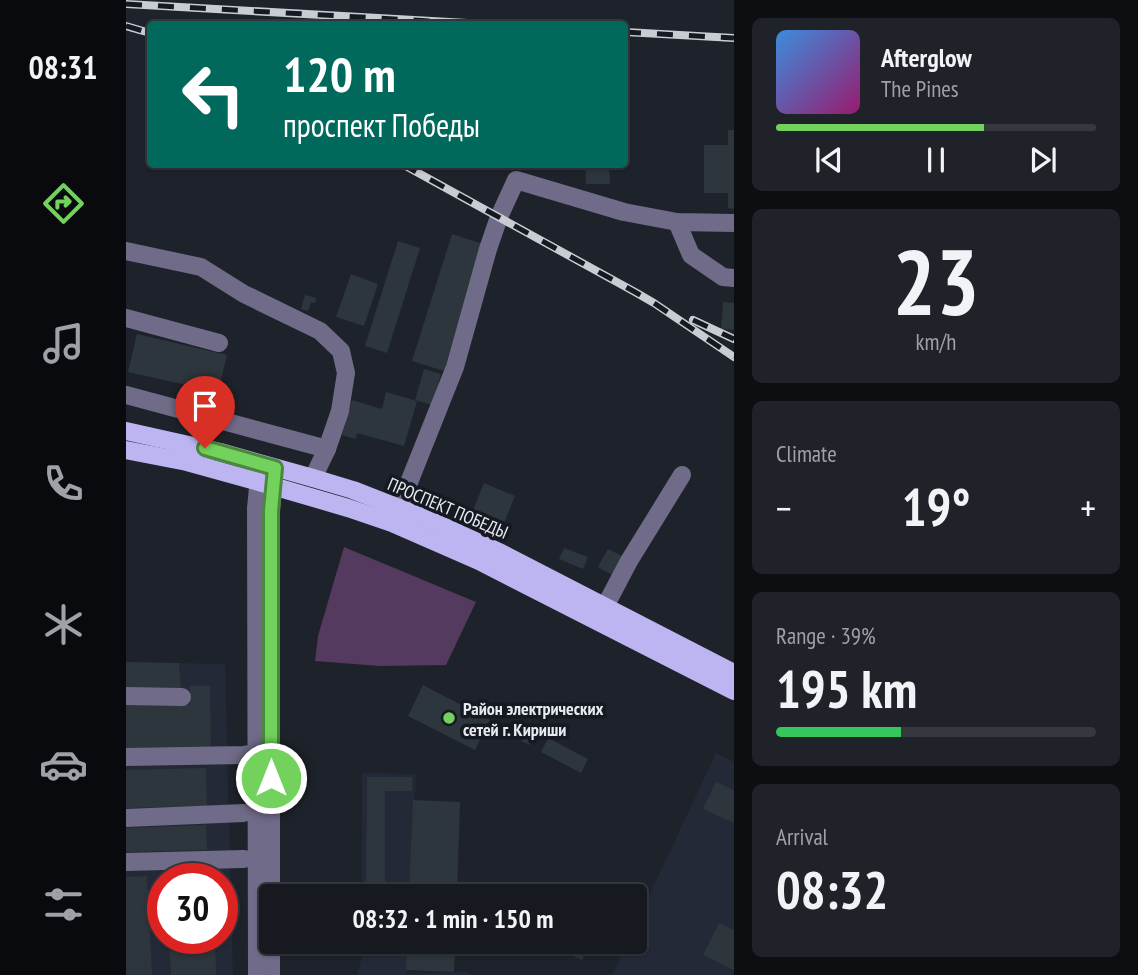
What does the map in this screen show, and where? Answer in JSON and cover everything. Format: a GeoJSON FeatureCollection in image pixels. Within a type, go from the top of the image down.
{"type":"FeatureCollection","features":[{"type":"Feature","properties":{"kind":"main road","name":"ПРОСПЕКТ ПОБЕДЫ"},"geometry":{"type":"LineString","coordinates":[[126,431],[220,452],[353,490],[395,515]]}},
{"type":"Feature","properties":{"kind":"main road","name":"ПРОСПЕКТ ПОБЕДЫ"},"geometry":{"type":"LineString","coordinates":[[126,450],[187,462],[348,508],[395,515],[461,534],[734,691]]}},
{"type":"Feature","properties":{"kind":"main road","name":"ПРОСПЕКТ ПОБЕДЫ"},"geometry":{"type":"LineString","coordinates":[[602,614],[734,673]]}},
{"type":"Feature","properties":{"kind":"street"},"geometry":{"type":"LineString","coordinates":[[395,515],[455,367],[488,249],[516,180],[624,212],[677,222],[734,223]]}},
{"type":"Feature","properties":{"kind":"street"},"geometry":{"type":"LineString","coordinates":[[677,222],[691,256],[723,277],[734,278]]}},
{"type":"Feature","properties":{"kind":"street"},"geometry":{"type":"LineString","coordinates":[[126,251],[201,267],[244,293],[320,331],[341,351],[346,373],[340,411],[327,449],[313,478]]}},
{"type":"Feature","properties":{"kind":"street"},"geometry":{"type":"LineString","coordinates":[[126,318],[219,343]]}},
{"type":"Feature","properties":{"kind":"street"},"geometry":{"type":"LineString","coordinates":[[126,395],[327,449]]}},
{"type":"Feature","properties":{"kind":"street"},"geometry":{"type":"LineString","coordinates":[[257,975],[256,508],[259,482],[267,466]]}},
{"type":"Feature","properties":{"kind":"street"},"geometry":{"type":"LineString","coordinates":[[267,466],[271,525],[271,884]]}},
{"type":"Feature","properties":{"kind":"street"},"geometry":{"type":"LineString","coordinates":[[602,614],[629,561],[682,475]]}},
{"type":"Feature","properties":{"kind":"street"},"geometry":{"type":"LineString","coordinates":[[126,696],[181,697]]}},
{"type":"Feature","properties":{"kind":"street"},"geometry":{"type":"LineString","coordinates":[[126,757],[256,753]]}},
{"type":"Feature","properties":{"kind":"street"},"geometry":{"type":"LineString","coordinates":[[126,817],[244,813]]}},
{"type":"Feature","properties":{"kind":"street"},"geometry":{"type":"LineString","coordinates":[[126,862],[244,859]]}},
{"type":"Feature","properties":{"kind":"street"},"geometry":{"type":"LineString","coordinates":[[271,954],[271,975]]}},
{"type":"Feature","properties":{"kind":"shaded area"},"geometry":{"type":"Polygon","coordinates":[[[344,547],[476,602],[446,665],[380,666],[315,661],[318,636],[344,547]]]}},
{"type":"Feature","properties":{"kind":"shaded area"},"geometry":{"type":"Polygon","coordinates":[[[126,662],[225,664],[230,863],[147,863],[147,954],[232,954],[233,975],[126,975],[126,662]]]}},
{"type":"Feature","properties":{"kind":"shaded area"},"geometry":{"type":"Polygon","coordinates":[[[716,753],[734,762],[734,975],[612,975],[622,954],[647,954],[647,900],[716,753]]]}},
{"type":"Feature","properties":{"kind":"shaded area"},"geometry":{"type":"Polygon","coordinates":[[[362,773],[416,774],[411,884],[362,884],[362,773]]]}},
{"type":"Feature","properties":{"kind":"shaded area"},"geometry":{"type":"Polygon","coordinates":[[[362,954],[408,954],[407,974],[466,972],[473,975],[357,975],[362,954]]]}},
{"type":"Feature","properties":{"kind":"building"},"geometry":{"type":"Polygon","coordinates":[[[728,130],[734,130],[734,209],[728,208],[728,193],[704,193],[704,145],[728,145],[728,130]]]}},
{"type":"Feature","properties":{"kind":"building"},"geometry":{"type":"Polygon","coordinates":[[[585,168],[609,168],[610,184],[586,184],[585,168]]]}},
{"type":"Feature","properties":{"kind":"building"},"geometry":{"type":"Polygon","coordinates":[[[452,234],[483,244],[444,371],[412,361],[452,234]]]}},
{"type":"Feature","properties":{"kind":"building"},"geometry":{"type":"Polygon","coordinates":[[[398,241],[420,248],[387,353],[365,346],[398,241]]]}},
{"type":"Feature","properties":{"kind":"building"},"geometry":{"type":"Polygon","coordinates":[[[351,274],[378,284],[364,326],[336,317],[351,274]]]}},
{"type":"Feature","properties":{"kind":"building"},"geometry":{"type":"Polygon","coordinates":[[[305,295],[316,298],[315,303],[311,302],[308,311],[301,309],[305,295]]]}},
{"type":"Feature","properties":{"kind":"building"},"geometry":{"type":"Polygon","coordinates":[[[723,302],[734,303],[734,330],[721,329],[723,302]]]}},
{"type":"Feature","properties":{"kind":"building"},"geometry":{"type":"Polygon","coordinates":[[[137,334],[227,355],[218,392],[128,372],[137,334]]]}},
{"type":"Feature","properties":{"kind":"building"},"geometry":{"type":"Polygon","coordinates":[[[424,369],[441,374],[432,405],[415,400],[424,369]]]}},
{"type":"Feature","properties":{"kind":"building"},"geometry":{"type":"Polygon","coordinates":[[[386,392],[417,401],[404,446],[357,433],[356,439],[342,435],[352,400],[382,409],[386,392]]]}},
{"type":"Feature","properties":{"kind":"building"},"geometry":{"type":"Polygon","coordinates":[[[484,483],[515,496],[504,523],[473,510],[484,483]]]}},
{"type":"Feature","properties":{"kind":"building"},"geometry":{"type":"Polygon","coordinates":[[[564,548],[588,557],[583,569],[559,559],[564,548]]]}},
{"type":"Feature","properties":{"kind":"building"},"geometry":{"type":"Polygon","coordinates":[[[608,549],[622,556],[612,575],[598,567],[608,549]]]}},
{"type":"Feature","properties":{"kind":"building"},"geometry":{"type":"Polygon","coordinates":[[[126,662],[179,663],[181,689],[126,688],[126,662]]]}},
{"type":"Feature","properties":{"kind":"building"},"geometry":{"type":"Polygon","coordinates":[[[423,685],[490,720],[475,750],[408,716],[423,685]]]}},
{"type":"Feature","properties":{"kind":"building"},"geometry":{"type":"Polygon","coordinates":[[[190,686],[210,686],[211,751],[126,752],[126,705],[190,704],[190,686]]]}},
{"type":"Feature","properties":{"kind":"building"},"geometry":{"type":"Polygon","coordinates":[[[529,726],[538,730],[530,745],[521,741],[529,726]]]}},
{"type":"Feature","properties":{"kind":"building"},"geometry":{"type":"Polygon","coordinates":[[[548,738],[588,759],[581,773],[541,752],[548,738]]]}},
{"type":"Feature","properties":{"kind":"building"},"geometry":{"type":"Polygon","coordinates":[[[206,768],[207,806],[126,808],[126,770],[206,768]]]}},
{"type":"Feature","properties":{"kind":"building"},"geometry":{"type":"Polygon","coordinates":[[[367,777],[412,777],[412,791],[385,791],[385,884],[366,884],[367,777]]]}},
{"type":"Feature","properties":{"kind":"building"},"geometry":{"type":"Polygon","coordinates":[[[716,782],[734,790],[734,823],[703,809],[716,782]]]}},
{"type":"Feature","properties":{"kind":"building"},"geometry":{"type":"Polygon","coordinates":[[[413,800],[460,802],[457,884],[410,884],[413,800]]]}},
{"type":"Feature","properties":{"kind":"building"},"geometry":{"type":"Polygon","coordinates":[[[206,825],[207,850],[126,852],[126,828],[206,825]]]}},
{"type":"Feature","properties":{"kind":"building"},"geometry":{"type":"Polygon","coordinates":[[[147,876],[147,954],[151,954],[152,975],[126,975],[126,877],[147,876]]]}},
{"type":"Feature","properties":{"kind":"building"},"geometry":{"type":"Polygon","coordinates":[[[719,923],[734,930],[734,970],[703,955],[719,923]]]}},
{"type":"Feature","properties":{"kind":"building"},"geometry":{"type":"Polygon","coordinates":[[[170,954],[215,954],[216,975],[171,975],[170,954]]]}},
{"type":"Feature","properties":{"kind":"building"},"geometry":{"type":"Polygon","coordinates":[[[366,954],[385,954],[385,956],[366,954]]]}},
{"type":"Feature","properties":{"kind":"building"},"geometry":{"type":"Polygon","coordinates":[[[407,954],[455,954],[454,972],[406,970],[407,954]]]}},
{"type":"Feature","properties":{"kind":"building"},"geometry":{"type":"Polygon","coordinates":[[[568,954],[585,954],[582,960],[568,954]]]}},
{"type":"Feature","properties":{"kind":"railway"},"geometry":{"type":"LineString","coordinates":[[126,4],[431,21]]}},
{"type":"Feature","properties":{"kind":"railway"},"geometry":{"type":"LineString","coordinates":[[126,26],[147,32]]}},
{"type":"Feature","properties":{"kind":"railway"},"geometry":{"type":"LineString","coordinates":[[628,32],[734,38]]}},
{"type":"Feature","properties":{"kind":"railway"},"geometry":{"type":"LineString","coordinates":[[409,168],[654,303],[734,357]]}},
{"type":"Feature","properties":{"kind":"railway"},"geometry":{"type":"LineString","coordinates":[[693,320],[734,339]]}},
{"type":"Feature","properties":{"kind":"place","name":"Район электрических сетей г. Кириши"},"geometry":{"type":"Point","coordinates":[449,718]}},
{"type":"Feature","properties":{"kind":"route"},"geometry":{"type":"LineString","coordinates":[[205,448],[275,468],[271,511],[271,778]]}}]}
